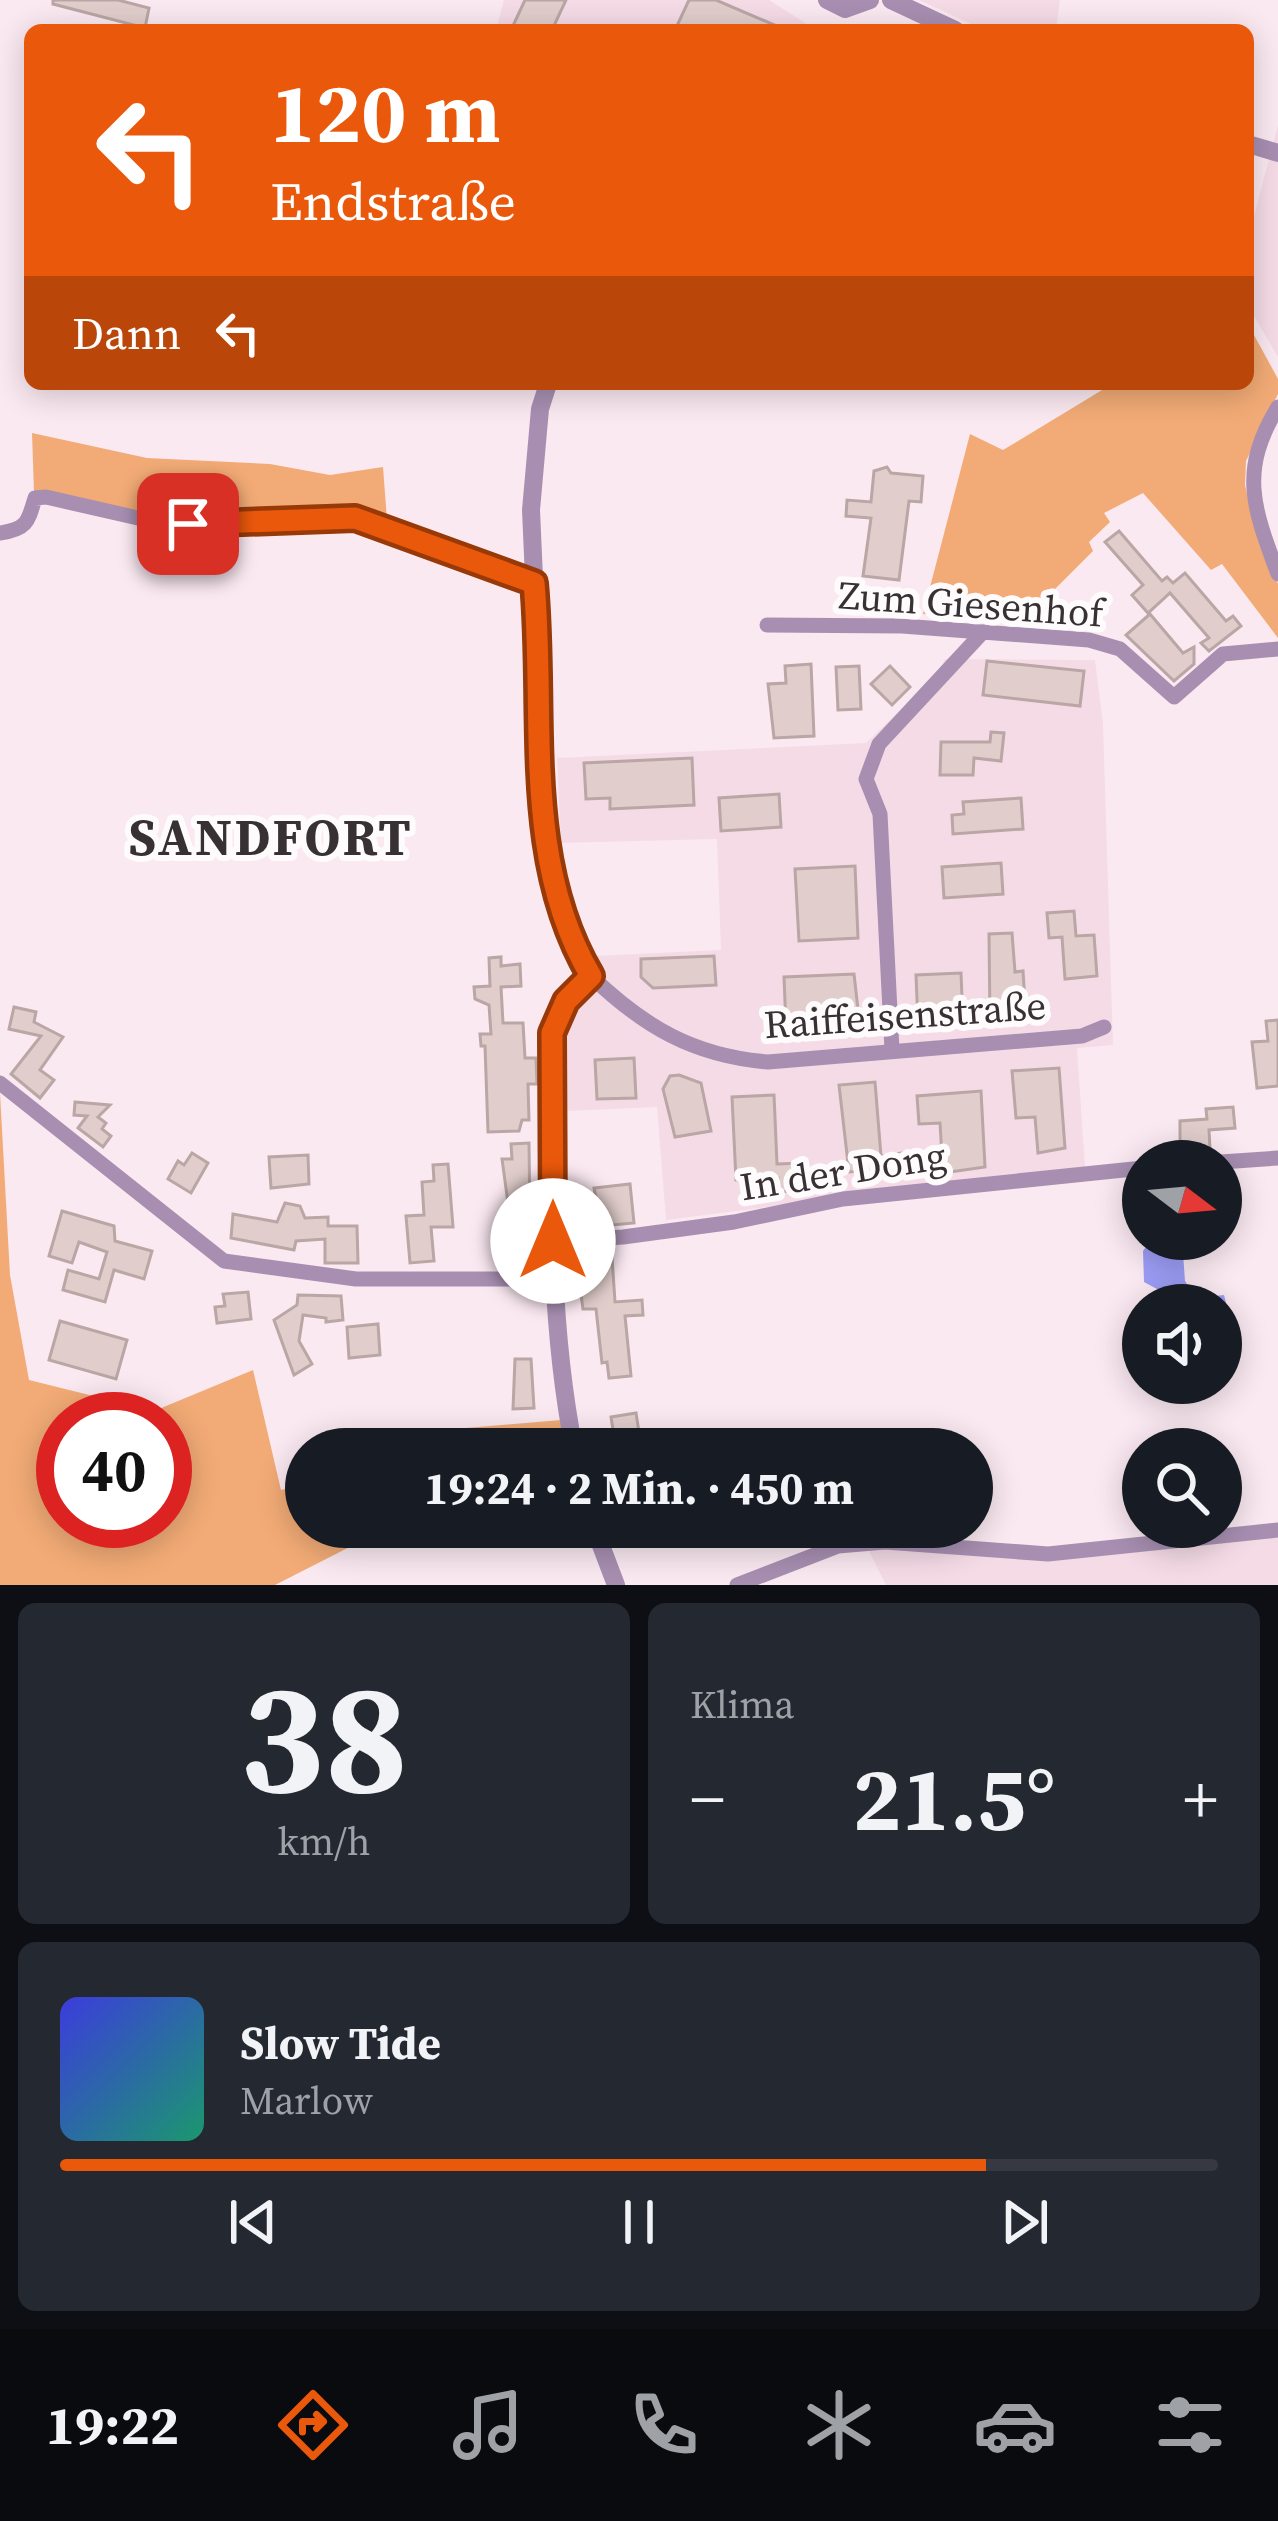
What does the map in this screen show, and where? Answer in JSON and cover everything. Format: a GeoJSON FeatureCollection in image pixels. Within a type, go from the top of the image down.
{"type":"FeatureCollection","features":[{"type":"Feature","properties":{"kind":"street"},"geometry":{"type":"LineString","coordinates":[[826,0],[845,9],[870,0]]}},
{"type":"Feature","properties":{"kind":"street"},"geometry":{"type":"LineString","coordinates":[[891,0],[942,24]]}},
{"type":"Feature","properties":{"kind":"street"},"geometry":{"type":"LineString","coordinates":[[840,24],[845,9]]}},
{"type":"Feature","properties":{"kind":"street"},"geometry":{"type":"LineString","coordinates":[[547,390],[534,459],[534,583],[546,850],[556,902],[591,976],[566,1001],[552,1033],[551,1280],[570,1428]]}},
{"type":"Feature","properties":{"kind":"street"},"geometry":{"type":"LineString","coordinates":[[1278,407],[1259,438],[1252,470],[1256,512],[1278,574]]}},
{"type":"Feature","properties":{"kind":"street"},"geometry":{"type":"LineString","coordinates":[[0,533],[22,529],[29,522],[35,498],[46,497],[116,516],[188,524],[355,518],[534,583]]}},
{"type":"Feature","properties":{"kind":"street","name":"Zum Giesenhof"},"geometry":{"type":"LineString","coordinates":[[767,625],[1089,640],[1120,649],[1174,698],[1223,654],[1278,649]]}},
{"type":"Feature","properties":{"kind":"street"},"geometry":{"type":"LineString","coordinates":[[892,1051],[880,814],[866,779],[879,744],[982,632]]}},
{"type":"Feature","properties":{"kind":"street","name":"Raiffeisenstraße"},"geometry":{"type":"LineString","coordinates":[[591,976],[657,1031],[725,1058],[768,1062],[1082,1036],[1104,1027]]}},
{"type":"Feature","properties":{"kind":"street"},"geometry":{"type":"LineString","coordinates":[[0,1083],[224,1261],[356,1279],[551,1280]]}},
{"type":"Feature","properties":{"kind":"street"},"geometry":{"type":"LineString","coordinates":[[1242,1161],[1278,1158]]}},
{"type":"Feature","properties":{"kind":"street","name":"In der Dong"},"geometry":{"type":"LineString","coordinates":[[553,1241],[734,1222],[843,1198],[1122,1170]]}},
{"type":"Feature","properties":{"kind":"street"},"geometry":{"type":"LineString","coordinates":[[737,1585],[838,1546],[885,1541],[1048,1554],[1278,1530]]}},
{"type":"Feature","properties":{"kind":"street"},"geometry":{"type":"LineString","coordinates":[[602,1548],[616,1585]]}},
{"type":"Feature","properties":{"kind":"shaded area"},"geometry":{"type":"Polygon","coordinates":[[[504,0],[769,0],[807,24],[498,24],[504,0]]]}},
{"type":"Feature","properties":{"kind":"shaded area"},"geometry":{"type":"Polygon","coordinates":[[[919,0],[1060,0],[1057,24],[971,24],[919,0]]]}},
{"type":"Feature","properties":{"kind":"shaded area"},"geometry":{"type":"Polygon","coordinates":[[[1278,125],[1278,357],[1254,316],[1254,216],[1278,125]]]}},
{"type":"Feature","properties":{"kind":"shaded area"},"geometry":{"type":"Polygon","coordinates":[[[1254,335],[1278,379],[1278,394],[1246,461],[1245,485],[1278,584],[1278,638],[1222,564],[1211,570],[1143,493],[1104,513],[1110,522],[1089,542],[1093,551],[1023,621],[923,614],[970,434],[1003,450],[1102,390],[1254,390],[1254,335]]]}},
{"type":"Feature","properties":{"kind":"shaded area"},"geometry":{"type":"Polygon","coordinates":[[[32,433],[147,458],[270,464],[330,475],[383,467],[387,520],[344,515],[196,519],[34,492],[32,433]]]}},
{"type":"Feature","properties":{"kind":"shaded area"},"geometry":{"type":"Polygon","coordinates":[[[945,659],[1095,660],[1103,723],[1113,1045],[1077,1048],[1085,1167],[666,1220],[657,1107],[567,1111],[566,1024],[573,1006],[598,982],[594,956],[721,950],[717,839],[561,843],[557,758],[866,743],[938,674],[945,659]]]}},
{"type":"Feature","properties":{"kind":"shaded area"},"geometry":{"type":"Polygon","coordinates":[[[0,1093],[10,1275],[29,1380],[77,1392],[36,1392],[36,1548],[192,1548],[192,1395],[253,1370],[281,1490],[285,1489],[285,1548],[348,1548],[275,1585],[0,1585],[0,1093]]]}},
{"type":"Feature","properties":{"kind":"shaded area"},"geometry":{"type":"Polygon","coordinates":[[[561,1420],[562,1428],[467,1428],[561,1420]]]}},
{"type":"Feature","properties":{"kind":"shaded area"},"geometry":{"type":"Polygon","coordinates":[[[1278,1530],[1278,1585],[886,1585],[868,1548],[1048,1554],[1122,1546],[1242,1548],[1242,1534],[1278,1530]]]}},
{"type":"Feature","properties":{"kind":"water"},"geometry":{"type":"Polygon","coordinates":[[[1143,1260],[1184,1260],[1187,1284],[1144,1282],[1143,1260]]]}},
{"type":"Feature","properties":{"kind":"building"},"geometry":{"type":"Polygon","coordinates":[[[53,0],[118,0],[149,8],[146,24],[130,24],[53,4],[53,0]]]}},
{"type":"Feature","properties":{"kind":"building"},"geometry":{"type":"Polygon","coordinates":[[[525,0],[566,0],[555,24],[514,24],[525,0]]]}},
{"type":"Feature","properties":{"kind":"building"},"geometry":{"type":"Polygon","coordinates":[[[689,0],[716,0],[772,24],[678,24],[689,0]]]}},
{"type":"Feature","properties":{"kind":"building"},"geometry":{"type":"Polygon","coordinates":[[[887,467],[891,473],[923,476],[921,502],[909,501],[899,580],[863,576],[871,518],[846,516],[847,500],[871,502],[874,471],[887,467]]]}},
{"type":"Feature","properties":{"kind":"building"},"geometry":{"type":"Polygon","coordinates":[[[1119,531],[1162,581],[1167,577],[1173,583],[1185,573],[1226,621],[1233,616],[1241,626],[1209,651],[1201,643],[1209,638],[1170,593],[1148,613],[1132,595],[1143,585],[1105,542],[1119,531]]]}},
{"type":"Feature","properties":{"kind":"building"},"geometry":{"type":"Polygon","coordinates":[[[1150,614],[1183,653],[1194,647],[1194,664],[1174,681],[1126,635],[1150,614]]]}},
{"type":"Feature","properties":{"kind":"building"},"geometry":{"type":"Polygon","coordinates":[[[987,661],[1084,671],[1080,706],[983,695],[987,661]]]}},
{"type":"Feature","properties":{"kind":"building"},"geometry":{"type":"Polygon","coordinates":[[[811,664],[814,736],[774,738],[768,684],[786,683],[785,666],[811,664]]]}},
{"type":"Feature","properties":{"kind":"building"},"geometry":{"type":"Polygon","coordinates":[[[859,666],[861,709],[838,710],[836,667],[859,666]]]}},
{"type":"Feature","properties":{"kind":"building"},"geometry":{"type":"Polygon","coordinates":[[[890,666],[910,687],[892,705],[871,684],[890,666]]]}},
{"type":"Feature","properties":{"kind":"building"},"geometry":{"type":"Polygon","coordinates":[[[991,732],[1004,733],[1001,761],[974,758],[973,775],[940,775],[941,742],[990,742],[991,732]]]}},
{"type":"Feature","properties":{"kind":"building"},"geometry":{"type":"Polygon","coordinates":[[[692,758],[694,805],[610,809],[610,798],[586,799],[584,763],[692,758]]]}},
{"type":"Feature","properties":{"kind":"building"},"geometry":{"type":"Polygon","coordinates":[[[779,794],[781,827],[721,831],[719,798],[779,794]]]}},
{"type":"Feature","properties":{"kind":"building"},"geometry":{"type":"Polygon","coordinates":[[[1021,798],[1023,829],[953,834],[952,815],[964,814],[963,802],[1021,798]]]}},
{"type":"Feature","properties":{"kind":"building"},"geometry":{"type":"Polygon","coordinates":[[[1001,863],[1003,894],[944,898],[942,867],[1001,863]]]}},
{"type":"Feature","properties":{"kind":"building"},"geometry":{"type":"Polygon","coordinates":[[[855,866],[858,938],[799,941],[795,869],[855,866]]]}},
{"type":"Feature","properties":{"kind":"building"},"geometry":{"type":"Polygon","coordinates":[[[1074,911],[1076,936],[1094,935],[1097,976],[1065,979],[1062,937],[1049,938],[1047,913],[1074,911]]]}},
{"type":"Feature","properties":{"kind":"building"},"geometry":{"type":"Polygon","coordinates":[[[1012,933],[1015,972],[1023,971],[1026,1018],[990,1020],[989,934],[1012,933]]]}},
{"type":"Feature","properties":{"kind":"building"},"geometry":{"type":"Polygon","coordinates":[[[714,956],[716,985],[653,988],[641,977],[641,959],[714,956]]]}},
{"type":"Feature","properties":{"kind":"building"},"geometry":{"type":"Polygon","coordinates":[[[501,957],[501,966],[520,964],[521,986],[501,987],[503,1023],[523,1023],[525,1058],[536,1058],[537,1084],[528,1084],[529,1120],[522,1120],[519,1131],[488,1132],[485,1046],[481,1046],[480,1034],[491,1034],[489,1005],[475,999],[474,987],[490,986],[489,958],[501,957]]]}},
{"type":"Feature","properties":{"kind":"building"},"geometry":{"type":"Polygon","coordinates":[[[961,973],[963,1022],[918,1024],[916,975],[961,973]]]}},
{"type":"Feature","properties":{"kind":"building"},"geometry":{"type":"Polygon","coordinates":[[[854,974],[860,1027],[786,1027],[784,977],[854,974]]]}},
{"type":"Feature","properties":{"kind":"building"},"geometry":{"type":"Polygon","coordinates":[[[14,1007],[36,1012],[34,1022],[63,1037],[40,1070],[54,1080],[40,1098],[11,1074],[41,1036],[9,1029],[14,1007]]]}},
{"type":"Feature","properties":{"kind":"building"},"geometry":{"type":"Polygon","coordinates":[[[1278,1020],[1278,1086],[1257,1088],[1252,1042],[1268,1041],[1266,1021],[1278,1020]]]}},
{"type":"Feature","properties":{"kind":"building"},"geometry":{"type":"Polygon","coordinates":[[[634,1058],[636,1098],[597,1099],[595,1060],[634,1058]]]}},
{"type":"Feature","properties":{"kind":"building"},"geometry":{"type":"Polygon","coordinates":[[[1059,1068],[1065,1148],[1038,1153],[1035,1117],[1016,1118],[1012,1071],[1059,1068]]]}},
{"type":"Feature","properties":{"kind":"building"},"geometry":{"type":"Polygon","coordinates":[[[670,1076],[701,1083],[711,1131],[675,1137],[663,1089],[670,1076]]]}},
{"type":"Feature","properties":{"kind":"building"},"geometry":{"type":"Polygon","coordinates":[[[875,1082],[881,1156],[902,1153],[910,1177],[894,1179],[893,1169],[849,1172],[839,1085],[875,1082]]]}},
{"type":"Feature","properties":{"kind":"building"},"geometry":{"type":"Polygon","coordinates":[[[981,1091],[985,1167],[943,1173],[940,1123],[919,1124],[917,1096],[981,1091]]]}},
{"type":"Feature","properties":{"kind":"building"},"geometry":{"type":"Polygon","coordinates":[[[774,1095],[777,1164],[805,1163],[806,1190],[778,1192],[778,1178],[736,1180],[732,1097],[774,1095]]]}},
{"type":"Feature","properties":{"kind":"building"},"geometry":{"type":"Polygon","coordinates":[[[75,1102],[110,1105],[98,1117],[111,1136],[103,1147],[78,1128],[87,1116],[74,1115],[75,1102]]]}},
{"type":"Feature","properties":{"kind":"building"},"geometry":{"type":"Polygon","coordinates":[[[1233,1107],[1235,1128],[1209,1130],[1210,1140],[1180,1140],[1180,1121],[1207,1119],[1206,1109],[1233,1107]]]}},
{"type":"Feature","properties":{"kind":"building"},"geometry":{"type":"Polygon","coordinates":[[[529,1143],[530,1217],[510,1218],[502,1159],[512,1159],[511,1144],[529,1143]]]}},
{"type":"Feature","properties":{"kind":"building"},"geometry":{"type":"Polygon","coordinates":[[[192,1153],[208,1163],[191,1193],[168,1179],[178,1161],[184,1165],[192,1153]]]}},
{"type":"Feature","properties":{"kind":"building"},"geometry":{"type":"Polygon","coordinates":[[[308,1155],[309,1184],[271,1188],[269,1157],[308,1155]]]}},
{"type":"Feature","properties":{"kind":"building"},"geometry":{"type":"Polygon","coordinates":[[[448,1164],[453,1227],[431,1227],[434,1261],[410,1263],[406,1216],[424,1215],[422,1182],[434,1181],[433,1165],[448,1164]]]}},
{"type":"Feature","properties":{"kind":"building"},"geometry":{"type":"Polygon","coordinates":[[[630,1184],[634,1223],[602,1226],[594,1188],[630,1184]]]}},
{"type":"Feature","properties":{"kind":"building"},"geometry":{"type":"Polygon","coordinates":[[[285,1203],[300,1206],[305,1218],[328,1217],[328,1226],[357,1226],[358,1263],[325,1263],[325,1239],[296,1241],[294,1250],[231,1238],[233,1214],[277,1222],[285,1203]]]}},
{"type":"Feature","properties":{"kind":"building"},"geometry":{"type":"Polygon","coordinates":[[[62,1211],[114,1226],[115,1241],[152,1251],[144,1279],[114,1270],[105,1302],[63,1290],[68,1270],[99,1279],[107,1252],[79,1242],[72,1263],[49,1256],[62,1211]]]}},
{"type":"Feature","properties":{"kind":"building"},"geometry":{"type":"Polygon","coordinates":[[[612,1257],[615,1302],[642,1300],[643,1315],[625,1316],[631,1376],[609,1378],[607,1362],[602,1363],[596,1309],[583,1309],[578,1272],[591,1271],[591,1259],[612,1257]]]}},
{"type":"Feature","properties":{"kind":"building"},"geometry":{"type":"Polygon","coordinates":[[[248,1292],[251,1319],[217,1323],[215,1307],[225,1306],[223,1294],[248,1292]]]}},
{"type":"Feature","properties":{"kind":"building"},"geometry":{"type":"Polygon","coordinates":[[[298,1295],[341,1296],[343,1320],[326,1322],[326,1318],[303,1315],[299,1341],[312,1364],[294,1375],[274,1320],[297,1305],[298,1295]]]}},
{"type":"Feature","properties":{"kind":"building"},"geometry":{"type":"Polygon","coordinates":[[[60,1321],[127,1340],[116,1379],[49,1360],[60,1321]]]}},
{"type":"Feature","properties":{"kind":"building"},"geometry":{"type":"Polygon","coordinates":[[[378,1324],[380,1355],[349,1358],[347,1327],[378,1324]]]}},
{"type":"Feature","properties":{"kind":"building"},"geometry":{"type":"Polygon","coordinates":[[[515,1359],[531,1359],[534,1408],[513,1409],[515,1359]]]}},
{"type":"Feature","properties":{"kind":"building"},"geometry":{"type":"Polygon","coordinates":[[[636,1413],[638,1428],[613,1428],[611,1417],[636,1413]]]}},
{"type":"Feature","properties":{"kind":"district","name":"SANDFORT"},"geometry":{"type":"Point","coordinates":[271,837]}},
{"type":"Feature","properties":{"kind":"route"},"geometry":{"type":"LineString","coordinates":[[188,524],[355,518],[534,583],[546,850],[556,902],[591,976],[566,1001],[552,1033],[553,1241]]}}]}
